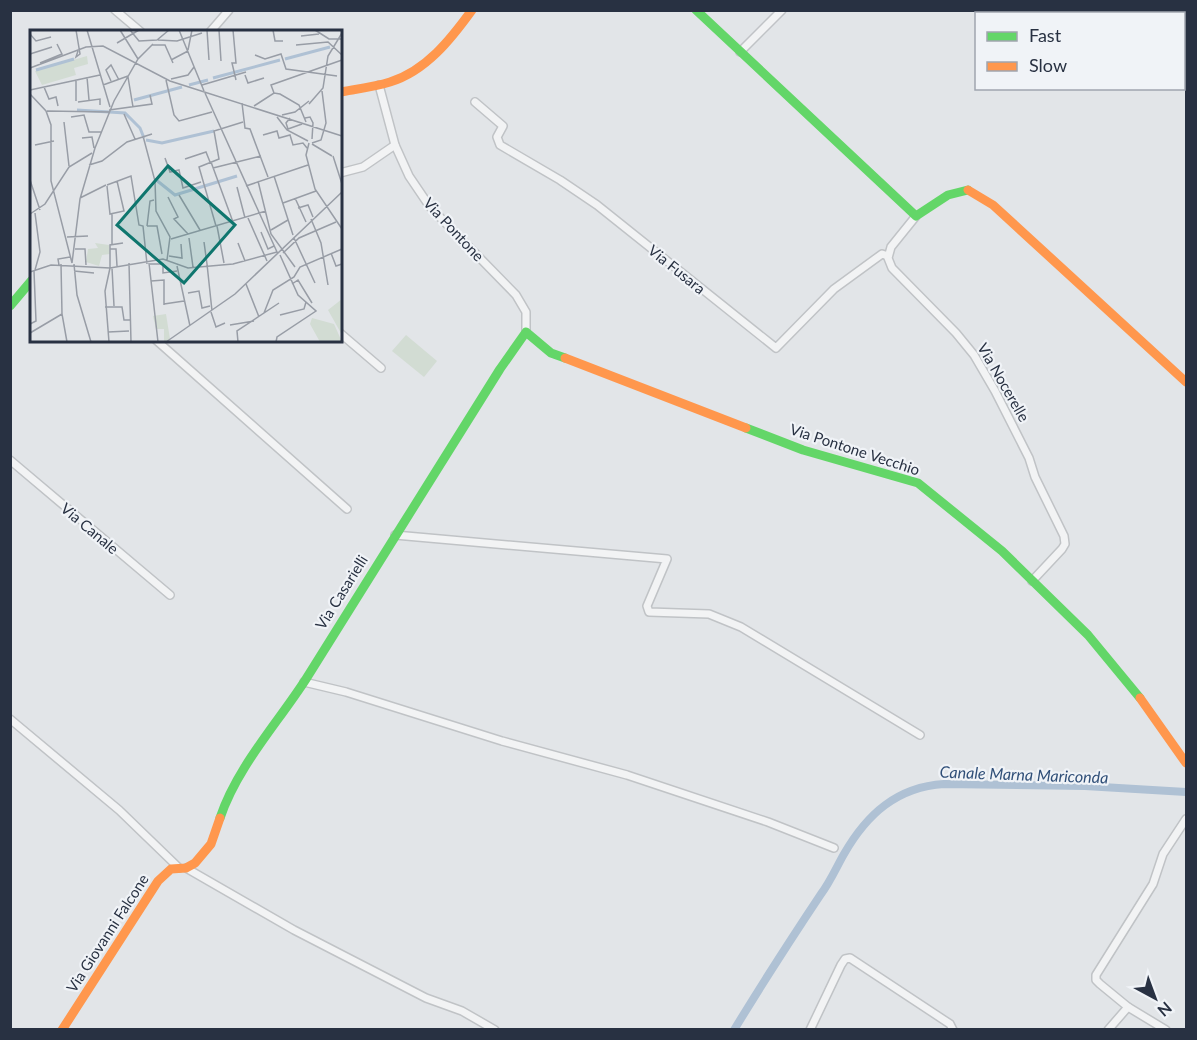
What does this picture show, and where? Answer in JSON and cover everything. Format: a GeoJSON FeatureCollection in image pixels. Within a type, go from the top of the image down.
{"type":"FeatureCollection","features":[{"type":"Feature","properties":{"kind":"street"},"geometry":{"type":"LineString","coordinates":[[115,10],[139,30]]}},
{"type":"Feature","properties":{"kind":"street"},"geometry":{"type":"LineString","coordinates":[[212,30],[229,10]]}},
{"type":"Feature","properties":{"kind":"street"},"geometry":{"type":"LineString","coordinates":[[342,92],[379,85],[398,79],[417,69],[450,38],[472,10]]}},
{"type":"Feature","properties":{"kind":"street"},"geometry":{"type":"LineString","coordinates":[[696,10],[916,216]]}},
{"type":"Feature","properties":{"kind":"street"},"geometry":{"type":"LineString","coordinates":[[740,52],[782,10]]}},
{"type":"Feature","properties":{"kind":"street","name":"Via Pontone"},"geometry":{"type":"LineString","coordinates":[[379,85],[395,145],[409,177],[430,207],[516,295],[526,312],[526,332]]}},
{"type":"Feature","properties":{"kind":"street","name":"Via Fusara"},"geometry":{"type":"LineString","coordinates":[[475,102],[503,126],[497,137],[500,145],[597,205],[776,348],[834,289],[882,254],[888,255]]}},
{"type":"Feature","properties":{"kind":"street"},"geometry":{"type":"LineString","coordinates":[[342,172],[363,167],[395,145]]}},
{"type":"Feature","properties":{"kind":"street"},"geometry":{"type":"LineString","coordinates":[[888,255],[891,247],[916,216],[953,193],[969,190],[993,205],[1186,382]]}},
{"type":"Feature","properties":{"kind":"street","name":"Via Nocerelle"},"geometry":{"type":"LineString","coordinates":[[888,255],[892,268],[956,333],[974,355],[1029,458],[1035,477],[1064,536],[1065,544],[1062,549],[1032,580]]}},
{"type":"Feature","properties":{"kind":"street"},"geometry":{"type":"LineString","coordinates":[[10,306],[30,282]]}},
{"type":"Feature","properties":{"kind":"street","name":"Via Casarielli"},"geometry":{"type":"LineString","coordinates":[[182,868],[204,855],[211,844],[226,799],[234,785],[304,682],[500,369],[526,332]]}},
{"type":"Feature","properties":{"kind":"street","name":"Via Pontone Vecchio"},"geometry":{"type":"LineString","coordinates":[[526,332],[551,353],[803,450],[918,483],[1002,551],[1088,635],[1153,714],[1186,763]]}},
{"type":"Feature","properties":{"kind":"street"},"geometry":{"type":"LineString","coordinates":[[342,335],[381,368]]}},
{"type":"Feature","properties":{"kind":"street"},"geometry":{"type":"LineString","coordinates":[[158,342],[347,509]]}},
{"type":"Feature","properties":{"kind":"street","name":"Via Canale"},"geometry":{"type":"LineString","coordinates":[[10,460],[170,596]]}},
{"type":"Feature","properties":{"kind":"street"},"geometry":{"type":"LineString","coordinates":[[395,536],[668,558],[647,606],[649,612],[709,614],[741,627],[920,735]]}},
{"type":"Feature","properties":{"kind":"street"},"geometry":{"type":"LineString","coordinates":[[304,682],[346,692],[502,741],[627,775],[768,822],[834,848]]}},
{"type":"Feature","properties":{"kind":"street"},"geometry":{"type":"LineString","coordinates":[[10,718],[119,810],[182,868],[294,930],[426,998],[462,1011],[495,1029]]}},
{"type":"Feature","properties":{"kind":"street"},"geometry":{"type":"LineString","coordinates":[[1166,1029],[1128,1006],[1100,984],[1096,980],[1096,975],[1153,884],[1163,854],[1186,819]]}},
{"type":"Feature","properties":{"kind":"street","name":"Via Giovanni Falcone"},"geometry":{"type":"LineString","coordinates":[[62,1029],[158,881],[171,869],[182,868]]}},
{"type":"Feature","properties":{"kind":"street"},"geometry":{"type":"LineString","coordinates":[[810,1029],[841,965],[845,959],[850,958],[950,1024],[953,1029]]}},
{"type":"Feature","properties":{"kind":"street"},"geometry":{"type":"LineString","coordinates":[[1108,1029],[1128,1006]]}},
{"type":"Feature","properties":{"kind":"shaded area"},"geometry":{"type":"Polygon","coordinates":[[[406,335],[437,361],[424,377],[392,351],[406,335]]]}},
{"type":"Feature","properties":{"kind":"waterway","name":"Canale Marna Mariconda"},"geometry":{"type":"LineString","coordinates":[[734,1030],[827,885],[853,840],[873,815],[898,797],[927,786],[944,784],[1085,786],[1186,792]]}},
{"type":"Feature","properties":{"kind":"traffic: fast"},"geometry":{"type":"LineString","coordinates":[[696,10],[916,216],[948,195],[968,190]]}},
{"type":"Feature","properties":{"kind":"traffic: fast"},"geometry":{"type":"LineString","coordinates":[[10,306],[30,282]]}},
{"type":"Feature","properties":{"kind":"traffic: fast"},"geometry":{"type":"LineString","coordinates":[[220,818],[227,799],[247,763],[306,679],[500,369],[526,332],[551,353],[565,358]]}},
{"type":"Feature","properties":{"kind":"traffic: fast"},"geometry":{"type":"LineString","coordinates":[[746,428],[803,450],[918,483],[1002,551],[1088,635],[1140,698]]}},
{"type":"Feature","properties":{"kind":"traffic: slow"},"geometry":{"type":"LineString","coordinates":[[342,92],[390,82],[415,70],[437,53],[472,10]]}},
{"type":"Feature","properties":{"kind":"traffic: slow"},"geometry":{"type":"LineString","coordinates":[[968,190],[993,205],[1186,382]]}},
{"type":"Feature","properties":{"kind":"traffic: slow"},"geometry":{"type":"LineString","coordinates":[[565,358],[746,428]]}},
{"type":"Feature","properties":{"kind":"traffic: slow"},"geometry":{"type":"LineString","coordinates":[[1140,698],[1186,763]]}},
{"type":"Feature","properties":{"kind":"traffic: slow"},"geometry":{"type":"LineString","coordinates":[[62,1030],[158,881],[171,869],[186,868],[195,863],[211,844],[220,818]]}}]}
